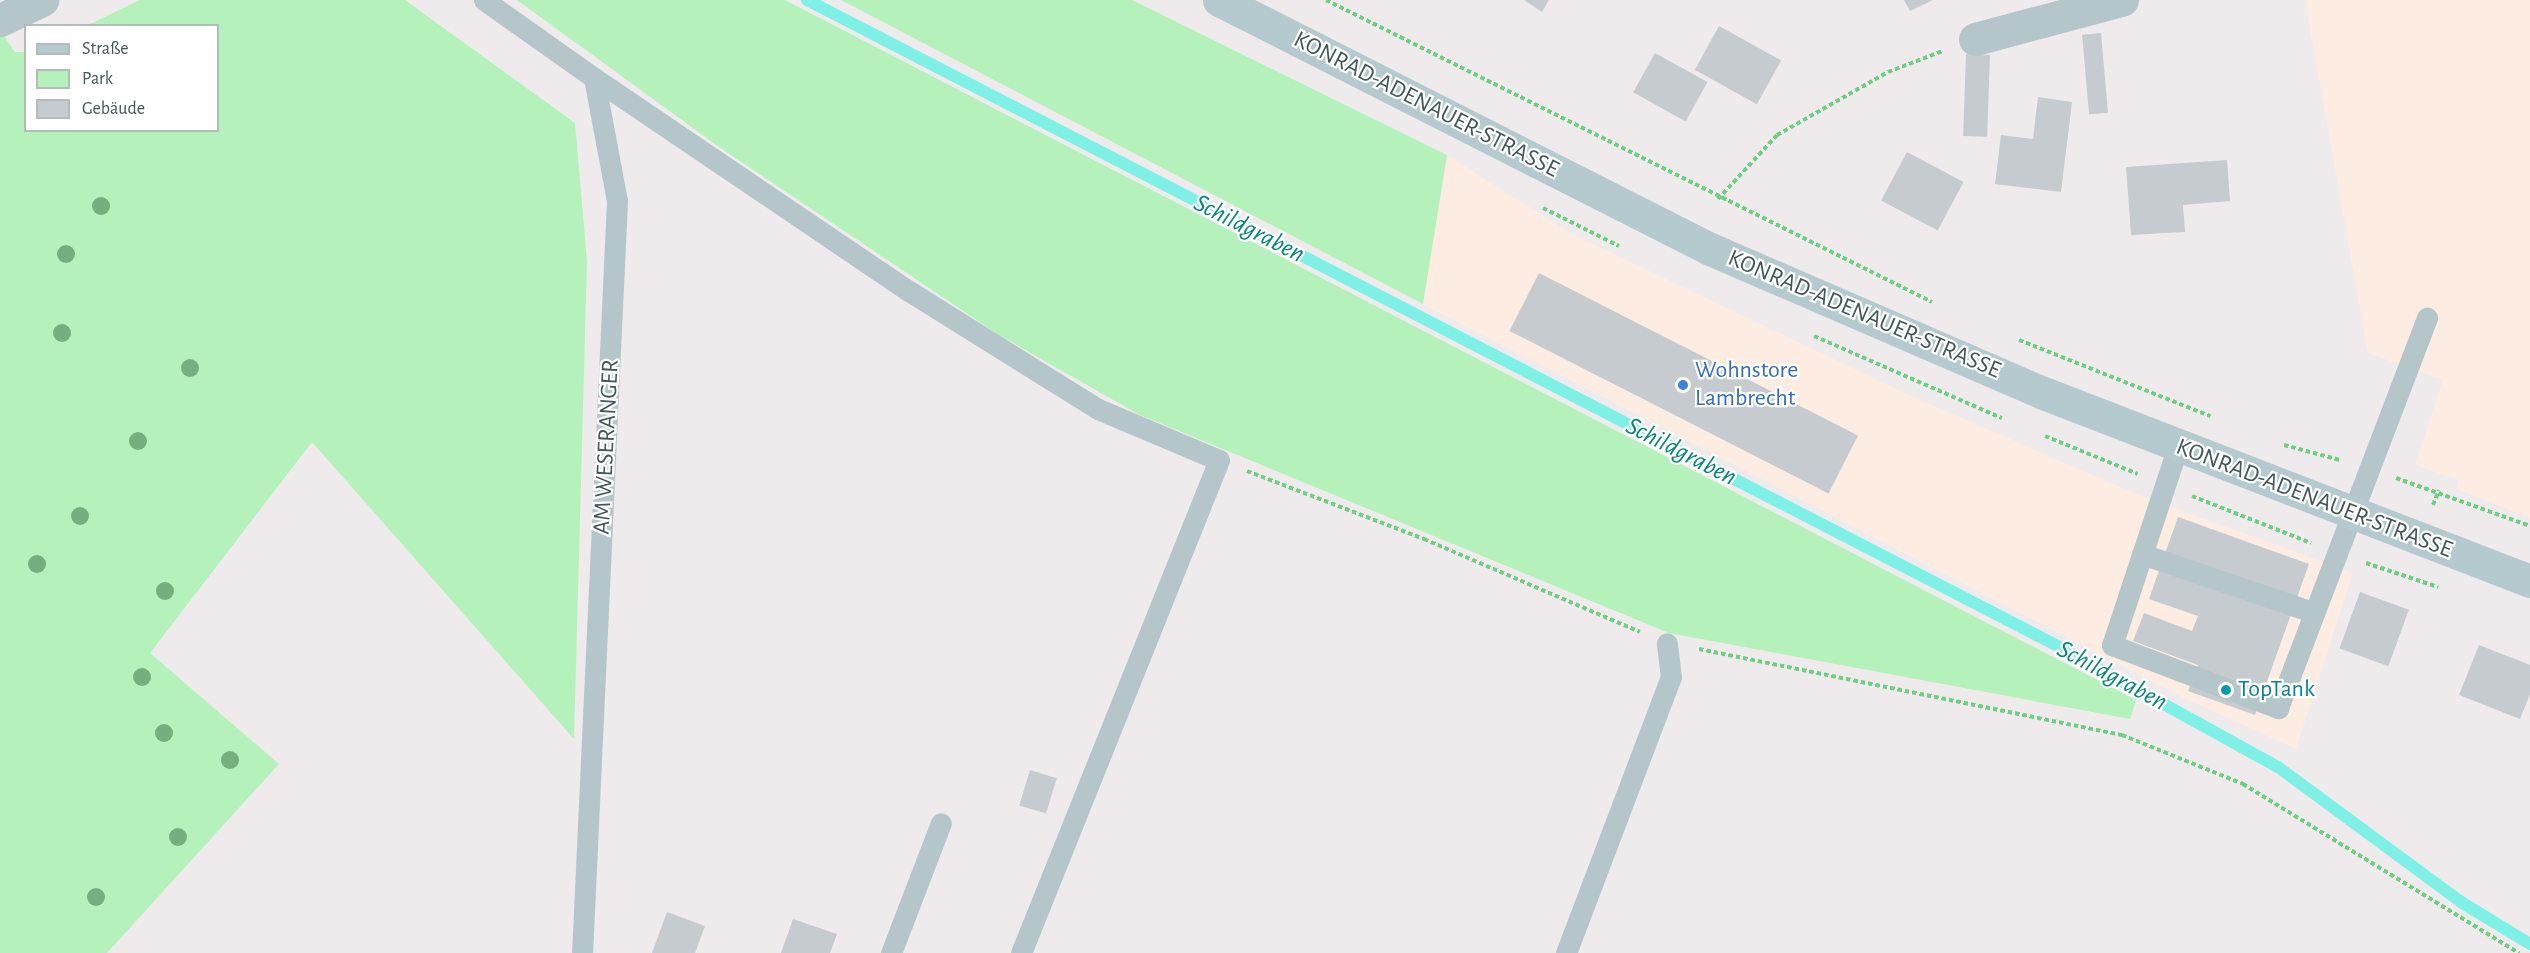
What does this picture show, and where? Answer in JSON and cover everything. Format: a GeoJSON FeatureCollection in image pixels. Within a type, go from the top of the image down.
{"type":"FeatureCollection","features":[{"type":"Feature","properties":{"kind":"main road","name":"KONRAD-ADENAUER-STRASSE"},"geometry":{"type":"LineString","coordinates":[[1220,0],[1708,248],[2178,446],[2530,581]]}},
{"type":"Feature","properties":{"kind":"street"},"geometry":{"type":"LineString","coordinates":[[0,20],[42,0]]}},
{"type":"Feature","properties":{"kind":"street"},"geometry":{"type":"LineString","coordinates":[[1975,39],[2122,0]]}},
{"type":"Feature","properties":{"kind":"lane"},"geometry":{"type":"LineString","coordinates":[[484,0],[594,78],[909,291],[1098,409],[1219,460],[1021,953]]}},
{"type":"Feature","properties":{"kind":"lane","name":"AM WESERANGER"},"geometry":{"type":"LineString","coordinates":[[582,953],[617,242],[617,201],[594,78]]}},
{"type":"Feature","properties":{"kind":"lane"},"geometry":{"type":"LineString","coordinates":[[2178,446],[2112,645],[2278,708],[2349,513],[2427,317]]}},
{"type":"Feature","properties":{"kind":"lane"},"geometry":{"type":"LineString","coordinates":[[2142,554],[2312,612]]}},
{"type":"Feature","properties":{"kind":"lane"},"geometry":{"type":"LineString","coordinates":[[1566,953],[1671,676],[1666,643]]}},
{"type":"Feature","properties":{"kind":"lane"},"geometry":{"type":"LineString","coordinates":[[891,953],[941,823]]}},
{"type":"Feature","properties":{"kind":"path"},"geometry":{"type":"LineString","coordinates":[[1326,0],[1718,200],[1937,305]]}},
{"type":"Feature","properties":{"kind":"path"},"geometry":{"type":"LineString","coordinates":[[1718,200],[1777,135],[1888,72],[1975,39]]}},
{"type":"Feature","properties":{"kind":"path"},"geometry":{"type":"LineString","coordinates":[[2012,337],[2218,419]]}},
{"type":"Feature","properties":{"kind":"path"},"geometry":{"type":"LineString","coordinates":[[2272,440],[2325,454]]}},
{"type":"Feature","properties":{"kind":"path"},"geometry":{"type":"LineString","coordinates":[[1219,460],[1424,538],[1666,643],[2122,735],[2243,784],[2519,953]]}},
{"type":"Feature","properties":{"kind":"path"},"geometry":{"type":"LineString","coordinates":[[2408,482],[2530,526]]}},
{"type":"Feature","properties":{"kind":"shaded area"},"geometry":{"type":"Polygon","coordinates":[[[2305,0],[2530,0],[2530,518],[2456,489],[2458,480],[2415,465],[2443,380],[2368,353],[2305,0]]]}},
{"type":"Feature","properties":{"kind":"shaded area"},"geometry":{"type":"Polygon","coordinates":[[[1447,155],[1572,234],[1909,395],[2136,494],[2353,573],[2296,749],[2186,699],[1423,304],[1447,155]]]}},
{"type":"Feature","properties":{"kind":"green space"},"geometry":{"type":"Polygon","coordinates":[[[140,0],[405,0],[575,123],[587,261],[574,739],[312,442],[150,653],[279,764],[107,953],[0,953],[0,30],[15,52],[24,52],[24,132],[219,132],[219,24],[90,24],[140,0]]]}},
{"type":"Feature","properties":{"kind":"green space"},"geometry":{"type":"Polygon","coordinates":[[[517,0],[785,0],[2136,700],[2130,719],[1669,633],[1138,414],[999,335],[719,147],[517,0]]]}},
{"type":"Feature","properties":{"kind":"green space"},"geometry":{"type":"Polygon","coordinates":[[[841,0],[1132,0],[1447,155],[1423,304],[841,0]]]}},
{"type":"Feature","properties":{"kind":"building"},"geometry":{"type":"Polygon","coordinates":[[[1524,0],[1549,0],[1542,12],[1524,0]]]}},
{"type":"Feature","properties":{"kind":"building"},"geometry":{"type":"Polygon","coordinates":[[[1904,0],[1933,0],[1910,11],[1904,0]]]}},
{"type":"Feature","properties":{"kind":"building"},"geometry":{"type":"Polygon","coordinates":[[[1719,26],[1781,60],[1757,104],[1695,70],[1719,26]]]}},
{"type":"Feature","properties":{"kind":"building"},"geometry":{"type":"Polygon","coordinates":[[[2101,33],[2108,113],[2089,114],[2082,35],[2101,33]]]}},
{"type":"Feature","properties":{"kind":"building"},"geometry":{"type":"Polygon","coordinates":[[[1655,53],[1707,82],[1686,121],[1633,92],[1655,53]]]}},
{"type":"Feature","properties":{"kind":"building"},"geometry":{"type":"Polygon","coordinates":[[[1966,54],[1990,55],[1987,137],[1963,136],[1966,54]]]}},
{"type":"Feature","properties":{"kind":"building"},"geometry":{"type":"Polygon","coordinates":[[[2038,97],[2072,102],[2061,192],[1995,184],[2001,135],[2033,139],[2038,97]]]}},
{"type":"Feature","properties":{"kind":"building"},"geometry":{"type":"Polygon","coordinates":[[[1907,152],[1964,182],[1938,231],[1881,201],[1907,152]]]}},
{"type":"Feature","properties":{"kind":"building"},"geometry":{"type":"Polygon","coordinates":[[[2227,160],[2230,201],[2183,205],[2185,232],[2131,235],[2126,167],[2227,160]]]}},
{"type":"Feature","properties":{"kind":"building"},"geometry":{"type":"Polygon","coordinates":[[[1539,273],[1858,436],[1828,493],[1509,331],[1539,273]]]}},
{"type":"Feature","properties":{"kind":"building"},"geometry":{"type":"Polygon","coordinates":[[[2178,517],[2309,564],[2255,715],[2188,691],[2198,665],[2133,641],[2144,613],[2192,631],[2198,616],[2149,599],[2178,517]]]}},
{"type":"Feature","properties":{"kind":"building"},"geometry":{"type":"Polygon","coordinates":[[[2360,592],[2409,610],[2388,666],[2339,648],[2360,592]]]}},
{"type":"Feature","properties":{"kind":"building"},"geometry":{"type":"Polygon","coordinates":[[[2479,645],[2530,665],[2530,694],[2520,719],[2459,695],[2479,645]]]}},
{"type":"Feature","properties":{"kind":"building"},"geometry":{"type":"Polygon","coordinates":[[[1030,770],[1057,778],[1046,814],[1019,805],[1030,770]]]}},
{"type":"Feature","properties":{"kind":"building"},"geometry":{"type":"Polygon","coordinates":[[[667,912],[705,926],[695,953],[652,953],[667,912]]]}},
{"type":"Feature","properties":{"kind":"building"},"geometry":{"type":"Polygon","coordinates":[[[793,919],[837,934],[830,953],[781,953],[793,919]]]}},
{"type":"Feature","properties":{"kind":"waterway","name":"Schildgraben"},"geometry":{"type":"LineString","coordinates":[[807,0],[2073,654],[2278,767],[2461,902],[2530,944]]}},
{"type":"Feature","properties":{"kind":"place","name":"Wohnstore Lambrecht"},"geometry":{"type":"Point","coordinates":[1683,385]}},
{"type":"Feature","properties":{"kind":"place","name":"TopTank"},"geometry":{"type":"Point","coordinates":[2226,690]}}]}
